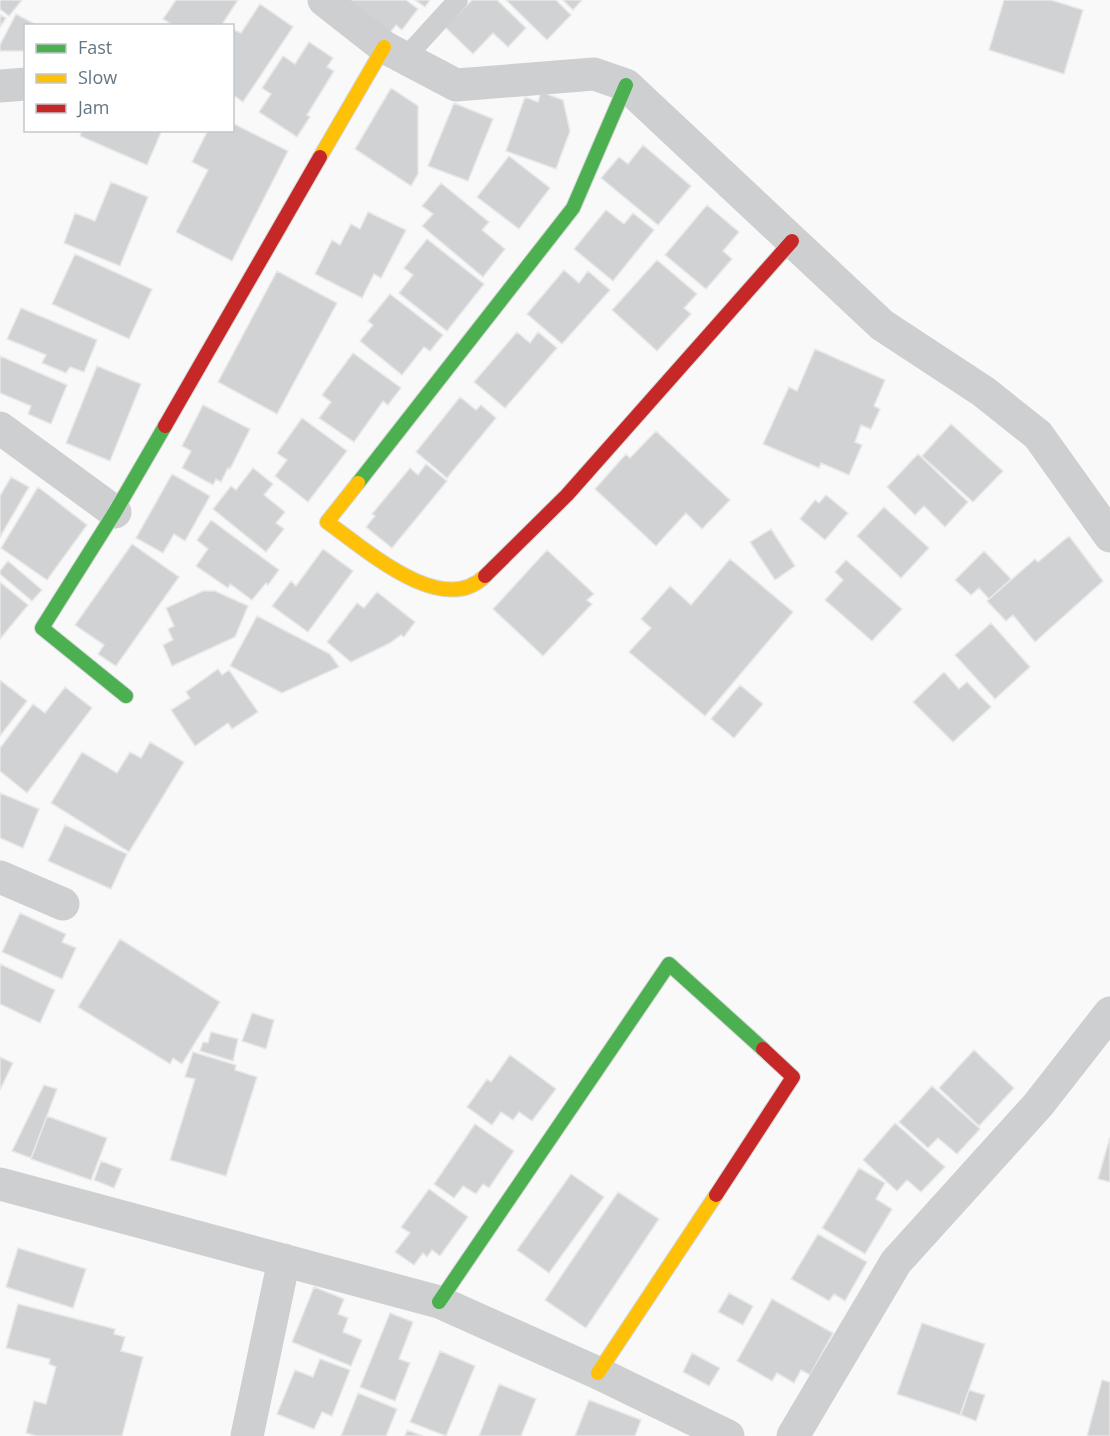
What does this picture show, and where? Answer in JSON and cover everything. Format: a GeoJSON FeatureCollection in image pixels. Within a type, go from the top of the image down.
{"type":"FeatureCollection","features":[{"type":"Feature","properties":{"kind":"street"},"geometry":{"type":"LineString","coordinates":[[324,0],[395,53],[456,85],[594,74],[626,85],[882,325],[984,392],[1038,435],[1110,536]]}},
{"type":"Feature","properties":{"kind":"street"},"geometry":{"type":"LineString","coordinates":[[126,696],[42,628],[395,53]]}},
{"type":"Feature","properties":{"kind":"street"},"geometry":{"type":"LineString","coordinates":[[0,86],[24,84]]}},
{"type":"Feature","properties":{"kind":"street"},"geometry":{"type":"LineString","coordinates":[[626,85],[573,208],[327,522],[409,579],[449,591],[477,584],[567,495],[792,241]]}},
{"type":"Feature","properties":{"kind":"street"},"geometry":{"type":"LineString","coordinates":[[0,428],[115,512]]}},
{"type":"Feature","properties":{"kind":"street"},"geometry":{"type":"LineString","coordinates":[[0,877],[63,904]]}},
{"type":"Feature","properties":{"kind":"street"},"geometry":{"type":"LineString","coordinates":[[439,1302],[669,964],[793,1077],[598,1373]]}},
{"type":"Feature","properties":{"kind":"street"},"geometry":{"type":"LineString","coordinates":[[793,1436],[896,1262],[1038,1105],[1110,1013]]}},
{"type":"Feature","properties":{"kind":"street"},"geometry":{"type":"LineString","coordinates":[[0,1184],[439,1302],[598,1373],[679,1426],[728,1436]]}},
{"type":"Feature","properties":{"kind":"street"},"geometry":{"type":"LineString","coordinates":[[247,1436],[284,1260]]}},
{"type":"Feature","properties":{"kind":"lane"},"geometry":{"type":"LineString","coordinates":[[395,53],[458,0]]}},
{"type":"Feature","properties":{"kind":"building"},"geometry":{"type":"Polygon","coordinates":[[[0,0],[22,0],[9,16],[0,9],[0,0]]]}},
{"type":"Feature","properties":{"kind":"building"},"geometry":{"type":"Polygon","coordinates":[[[176,0],[238,0],[222,24],[171,24],[163,19],[176,0]]]}},
{"type":"Feature","properties":{"kind":"building"},"geometry":{"type":"Polygon","coordinates":[[[350,0],[406,0],[418,9],[402,30],[396,25],[389,34],[350,0]]]}},
{"type":"Feature","properties":{"kind":"building"},"geometry":{"type":"Polygon","coordinates":[[[415,0],[430,0],[425,7],[415,0]]]}},
{"type":"Feature","properties":{"kind":"building"},"geometry":{"type":"Polygon","coordinates":[[[472,0],[497,0],[526,28],[508,47],[493,33],[473,54],[445,27],[472,0]]]}},
{"type":"Feature","properties":{"kind":"building"},"geometry":{"type":"Polygon","coordinates":[[[506,0],[556,0],[571,15],[547,40],[506,0]]]}},
{"type":"Feature","properties":{"kind":"building"},"geometry":{"type":"Polygon","coordinates":[[[563,0],[582,0],[573,10],[563,0]]]}},
{"type":"Feature","properties":{"kind":"building"},"geometry":{"type":"Polygon","coordinates":[[[1004,0],[1051,0],[1083,10],[1064,74],[989,50],[1004,0]]]}},
{"type":"Feature","properties":{"kind":"building"},"geometry":{"type":"Polygon","coordinates":[[[260,4],[293,27],[243,102],[234,95],[234,30],[241,33],[260,4]]]}},
{"type":"Feature","properties":{"kind":"building"},"geometry":{"type":"Polygon","coordinates":[[[16,14],[34,24],[24,24],[24,51],[0,51],[0,45],[16,14]]]}},
{"type":"Feature","properties":{"kind":"building"},"geometry":{"type":"Polygon","coordinates":[[[0,15],[6,18],[0,27],[0,15]]]}},
{"type":"Feature","properties":{"kind":"building"},"geometry":{"type":"Polygon","coordinates":[[[309,42],[333,58],[327,67],[334,71],[307,115],[310,117],[297,137],[259,112],[271,94],[262,88],[283,56],[295,64],[309,42]]]}},
{"type":"Feature","properties":{"kind":"building"},"geometry":{"type":"Polygon","coordinates":[[[391,88],[418,106],[418,174],[411,186],[355,149],[391,88]]]}},
{"type":"Feature","properties":{"kind":"building"},"geometry":{"type":"Polygon","coordinates":[[[541,92],[563,100],[570,131],[556,169],[506,151],[525,97],[538,102],[541,92]]]}},
{"type":"Feature","properties":{"kind":"building"},"geometry":{"type":"Polygon","coordinates":[[[454,103],[493,119],[468,181],[428,166],[454,103]]]}},
{"type":"Feature","properties":{"kind":"building"},"geometry":{"type":"Polygon","coordinates":[[[234,124],[288,151],[232,261],[176,232],[208,170],[192,162],[207,132],[234,132],[234,124]]]}},
{"type":"Feature","properties":{"kind":"building"},"geometry":{"type":"Polygon","coordinates":[[[81,132],[161,132],[147,165],[80,136],[81,132]]]}},
{"type":"Feature","properties":{"kind":"building"},"geometry":{"type":"Polygon","coordinates":[[[643,145],[691,186],[658,225],[601,178],[619,157],[628,164],[643,145]]]}},
{"type":"Feature","properties":{"kind":"building"},"geometry":{"type":"Polygon","coordinates":[[[509,156],[550,188],[519,229],[477,197],[509,156]]]}},
{"type":"Feature","properties":{"kind":"building"},"geometry":{"type":"Polygon","coordinates":[[[111,182],[148,197],[120,266],[64,243],[75,213],[95,221],[111,182]]]}},
{"type":"Feature","properties":{"kind":"building"},"geometry":{"type":"Polygon","coordinates":[[[441,183],[489,222],[482,230],[505,249],[483,277],[422,226],[433,214],[422,206],[441,183]]]}},
{"type":"Feature","properties":{"kind":"building"},"geometry":{"type":"Polygon","coordinates":[[[707,205],[739,232],[723,251],[732,259],[706,289],[665,255],[707,205]]]}},
{"type":"Feature","properties":{"kind":"building"},"geometry":{"type":"Polygon","coordinates":[[[606,210],[624,224],[633,213],[654,230],[613,281],[574,249],[606,210]]]}},
{"type":"Feature","properties":{"kind":"building"},"geometry":{"type":"Polygon","coordinates":[[[368,212],[406,230],[381,278],[374,274],[362,298],[315,274],[332,240],[340,245],[351,224],[360,229],[368,212]]]}},
{"type":"Feature","properties":{"kind":"building"},"geometry":{"type":"Polygon","coordinates":[[[427,239],[484,284],[447,331],[399,293],[413,275],[404,268],[427,239]]]}},
{"type":"Feature","properties":{"kind":"building"},"geometry":{"type":"Polygon","coordinates":[[[75,254],[152,289],[129,339],[52,304],[75,254]]]}},
{"type":"Feature","properties":{"kind":"building"},"geometry":{"type":"Polygon","coordinates":[[[657,260],[697,294],[684,308],[691,314],[657,351],[612,310],[657,260]]]}},
{"type":"Feature","properties":{"kind":"building"},"geometry":{"type":"Polygon","coordinates":[[[564,270],[579,283],[588,271],[610,290],[562,344],[527,314],[564,270]]]}},
{"type":"Feature","properties":{"kind":"building"},"geometry":{"type":"Polygon","coordinates":[[[277,271],[337,303],[277,414],[218,382],[277,271]]]}},
{"type":"Feature","properties":{"kind":"building"},"geometry":{"type":"Polygon","coordinates":[[[390,294],[443,335],[430,351],[424,347],[402,375],[360,341],[373,325],[368,321],[390,294]]]}},
{"type":"Feature","properties":{"kind":"building"},"geometry":{"type":"Polygon","coordinates":[[[21,308],[97,340],[84,372],[70,367],[66,373],[42,363],[46,355],[7,339],[21,308]]]}},
{"type":"Feature","properties":{"kind":"building"},"geometry":{"type":"Polygon","coordinates":[[[517,332],[530,343],[538,332],[557,348],[505,408],[474,382],[517,332]]]}},
{"type":"Feature","properties":{"kind":"building"},"geometry":{"type":"Polygon","coordinates":[[[815,349],[885,380],[874,406],[880,409],[871,429],[861,425],[855,442],[862,445],[849,475],[821,463],[819,468],[763,444],[789,387],[797,391],[815,349]]]}},
{"type":"Feature","properties":{"kind":"building"},"geometry":{"type":"Polygon","coordinates":[[[353,353],[401,388],[388,405],[383,401],[354,442],[319,418],[331,402],[322,395],[353,353]]]}},
{"type":"Feature","properties":{"kind":"building"},"geometry":{"type":"Polygon","coordinates":[[[0,356],[67,385],[51,424],[28,414],[31,406],[0,393],[0,356]]]}},
{"type":"Feature","properties":{"kind":"building"},"geometry":{"type":"Polygon","coordinates":[[[97,366],[141,384],[110,461],[66,443],[97,366]]]}},
{"type":"Feature","properties":{"kind":"building"},"geometry":{"type":"Polygon","coordinates":[[[460,397],[476,410],[481,405],[496,418],[447,478],[416,452],[460,397]]]}},
{"type":"Feature","properties":{"kind":"building"},"geometry":{"type":"Polygon","coordinates":[[[203,405],[250,429],[230,469],[228,468],[221,482],[216,479],[213,485],[182,468],[191,451],[182,446],[203,405]]]}},
{"type":"Feature","properties":{"kind":"building"},"geometry":{"type":"Polygon","coordinates":[[[302,418],[347,451],[308,502],[275,476],[287,460],[277,453],[302,418]]]}},
{"type":"Feature","properties":{"kind":"building"},"geometry":{"type":"Polygon","coordinates":[[[951,424],[1003,471],[973,502],[922,456],[951,424]]]}},
{"type":"Feature","properties":{"kind":"building"},"geometry":{"type":"Polygon","coordinates":[[[656,431],[730,500],[702,529],[686,513],[656,546],[595,489],[626,454],[630,458],[656,431]]]}},
{"type":"Feature","properties":{"kind":"building"},"geometry":{"type":"Polygon","coordinates":[[[918,454],[968,502],[945,527],[924,506],[915,515],[887,487],[918,454]]]}},
{"type":"Feature","properties":{"kind":"building"},"geometry":{"type":"Polygon","coordinates":[[[426,464],[447,481],[392,548],[366,527],[375,516],[372,514],[410,468],[418,475],[426,464]]]}},
{"type":"Feature","properties":{"kind":"building"},"geometry":{"type":"Polygon","coordinates":[[[253,468],[273,484],[264,495],[285,512],[276,523],[284,529],[266,552],[213,509],[231,486],[236,490],[253,468]]]}},
{"type":"Feature","properties":{"kind":"building"},"geometry":{"type":"Polygon","coordinates":[[[172,474],[210,496],[185,541],[174,534],[163,553],[136,538],[172,474]]]}},
{"type":"Feature","properties":{"kind":"building"},"geometry":{"type":"Polygon","coordinates":[[[11,477],[29,487],[0,537],[0,496],[11,477]]]}},
{"type":"Feature","properties":{"kind":"building"},"geometry":{"type":"Polygon","coordinates":[[[38,487],[87,525],[47,580],[1,548],[38,487]]]}},
{"type":"Feature","properties":{"kind":"building"},"geometry":{"type":"Polygon","coordinates":[[[826,495],[848,513],[825,540],[800,519],[815,500],[819,503],[826,495]]]}},
{"type":"Feature","properties":{"kind":"building"},"geometry":{"type":"Polygon","coordinates":[[[884,507],[929,548],[901,578],[857,536],[884,507]]]}},
{"type":"Feature","properties":{"kind":"building"},"geometry":{"type":"Polygon","coordinates":[[[211,520],[279,570],[268,585],[266,583],[252,600],[230,584],[228,588],[196,566],[208,549],[197,540],[211,520]]]}},
{"type":"Feature","properties":{"kind":"building"},"geometry":{"type":"Polygon","coordinates":[[[771,529],[795,566],[775,580],[750,542],[771,529]]]}},
{"type":"Feature","properties":{"kind":"building"},"geometry":{"type":"Polygon","coordinates":[[[1069,536],[1103,581],[1035,642],[1013,615],[1006,621],[987,601],[1035,559],[1038,562],[1069,536]]]}},
{"type":"Feature","properties":{"kind":"building"},"geometry":{"type":"Polygon","coordinates":[[[132,544],[179,577],[116,666],[98,654],[104,645],[75,625],[132,544]]]}},
{"type":"Feature","properties":{"kind":"building"},"geometry":{"type":"Polygon","coordinates":[[[323,549],[353,571],[308,632],[272,606],[291,581],[296,586],[323,549]]]}},
{"type":"Feature","properties":{"kind":"building"},"geometry":{"type":"Polygon","coordinates":[[[547,550],[594,594],[587,600],[592,604],[543,656],[493,609],[547,550]]]}},
{"type":"Feature","properties":{"kind":"building"},"geometry":{"type":"Polygon","coordinates":[[[984,551],[1011,579],[989,599],[979,588],[971,595],[955,580],[984,551]]]}},
{"type":"Feature","properties":{"kind":"building"},"geometry":{"type":"Polygon","coordinates":[[[730,559],[793,612],[705,716],[629,652],[651,628],[641,619],[670,586],[691,605],[730,559]]]}},
{"type":"Feature","properties":{"kind":"building"},"geometry":{"type":"Polygon","coordinates":[[[846,560],[902,609],[872,641],[825,600],[843,580],[835,572],[846,560]]]}},
{"type":"Feature","properties":{"kind":"building"},"geometry":{"type":"Polygon","coordinates":[[[8,561],[42,590],[32,601],[0,574],[8,561]]]}},
{"type":"Feature","properties":{"kind":"building"},"geometry":{"type":"Polygon","coordinates":[[[0,582],[28,605],[0,639],[0,582]]]}},
{"type":"Feature","properties":{"kind":"building"},"geometry":{"type":"Polygon","coordinates":[[[203,591],[215,591],[248,606],[235,637],[172,666],[163,645],[173,640],[168,629],[174,626],[166,608],[203,591]]]}},
{"type":"Feature","properties":{"kind":"building"},"geometry":{"type":"Polygon","coordinates":[[[377,592],[415,622],[404,637],[401,635],[390,643],[351,662],[327,642],[357,603],[364,608],[377,592]]]}},
{"type":"Feature","properties":{"kind":"building"},"geometry":{"type":"Polygon","coordinates":[[[257,616],[330,654],[339,667],[282,693],[230,666],[257,616]]]}},
{"type":"Feature","properties":{"kind":"building"},"geometry":{"type":"Polygon","coordinates":[[[991,623],[1030,667],[995,699],[955,655],[991,623]]]}},
{"type":"Feature","properties":{"kind":"building"},"geometry":{"type":"Polygon","coordinates":[[[218,669],[222,675],[229,670],[258,712],[232,729],[228,723],[195,746],[171,710],[190,698],[186,692],[218,669]]]}},
{"type":"Feature","properties":{"kind":"building"},"geometry":{"type":"Polygon","coordinates":[[[944,672],[959,689],[967,682],[991,707],[953,742],[913,702],[944,672]]]}},
{"type":"Feature","properties":{"kind":"building"},"geometry":{"type":"Polygon","coordinates":[[[0,680],[27,701],[0,736],[0,680]]]}},
{"type":"Feature","properties":{"kind":"building"},"geometry":{"type":"Polygon","coordinates":[[[740,685],[763,704],[734,738],[711,719],[740,685]]]}},
{"type":"Feature","properties":{"kind":"building"},"geometry":{"type":"Polygon","coordinates":[[[65,687],[92,708],[27,793],[0,771],[0,748],[33,704],[45,713],[65,687]]]}},
{"type":"Feature","properties":{"kind":"building"},"geometry":{"type":"Polygon","coordinates":[[[150,742],[184,762],[129,852],[51,803],[82,752],[117,773],[130,752],[141,758],[150,742]]]}},
{"type":"Feature","properties":{"kind":"building"},"geometry":{"type":"Polygon","coordinates":[[[0,793],[39,809],[23,848],[0,838],[0,793]]]}},
{"type":"Feature","properties":{"kind":"building"},"geometry":{"type":"Polygon","coordinates":[[[65,825],[127,854],[111,889],[48,861],[65,825]]]}},
{"type":"Feature","properties":{"kind":"building"},"geometry":{"type":"Polygon","coordinates":[[[20,913],[66,934],[62,942],[76,948],[62,979],[2,952],[20,913]]]}},
{"type":"Feature","properties":{"kind":"building"},"geometry":{"type":"Polygon","coordinates":[[[120,939],[220,1002],[182,1064],[173,1058],[170,1064],[78,1007],[120,939]]]}},
{"type":"Feature","properties":{"kind":"building"},"geometry":{"type":"Polygon","coordinates":[[[0,964],[55,990],[40,1023],[0,1004],[0,964]]]}},
{"type":"Feature","properties":{"kind":"building"},"geometry":{"type":"Polygon","coordinates":[[[252,1013],[274,1020],[266,1049],[242,1041],[252,1013]]]}},
{"type":"Feature","properties":{"kind":"building"},"geometry":{"type":"Polygon","coordinates":[[[211,1032],[238,1039],[233,1061],[200,1051],[203,1042],[208,1043],[211,1032]]]}},
{"type":"Feature","properties":{"kind":"building"},"geometry":{"type":"Polygon","coordinates":[[[974,1050],[1014,1088],[979,1126],[939,1088],[974,1050]]]}},
{"type":"Feature","properties":{"kind":"building"},"geometry":{"type":"Polygon","coordinates":[[[193,1052],[236,1065],[235,1070],[257,1077],[226,1176],[170,1160],[195,1079],[185,1077],[193,1052]]]}},
{"type":"Feature","properties":{"kind":"building"},"geometry":{"type":"Polygon","coordinates":[[[510,1055],[556,1089],[532,1121],[519,1112],[513,1120],[501,1112],[492,1125],[467,1107],[487,1079],[491,1082],[510,1055]]]}},
{"type":"Feature","properties":{"kind":"building"},"geometry":{"type":"Polygon","coordinates":[[[0,1057],[13,1063],[0,1090],[0,1057]]]}},
{"type":"Feature","properties":{"kind":"building"},"geometry":{"type":"Polygon","coordinates":[[[44,1085],[57,1089],[31,1158],[12,1151],[44,1085]]]}},
{"type":"Feature","properties":{"kind":"building"},"geometry":{"type":"Polygon","coordinates":[[[932,1086],[980,1129],[957,1154],[938,1138],[928,1148],[899,1122],[932,1086]]]}},
{"type":"Feature","properties":{"kind":"building"},"geometry":{"type":"Polygon","coordinates":[[[47,1116],[107,1138],[91,1180],[31,1159],[47,1116]]]}},
{"type":"Feature","properties":{"kind":"building"},"geometry":{"type":"Polygon","coordinates":[[[895,1123],[945,1167],[921,1192],[907,1180],[897,1191],[863,1160],[895,1123]]]}},
{"type":"Feature","properties":{"kind":"building"},"geometry":{"type":"Polygon","coordinates":[[[475,1124],[514,1151],[489,1188],[483,1184],[476,1194],[463,1186],[454,1198],[434,1184],[475,1124]]]}},
{"type":"Feature","properties":{"kind":"building"},"geometry":{"type":"Polygon","coordinates":[[[1110,1137],[1110,1182],[1098,1179],[1110,1137]]]}},
{"type":"Feature","properties":{"kind":"building"},"geometry":{"type":"Polygon","coordinates":[[[101,1161],[122,1169],[114,1188],[94,1180],[101,1161]]]}},
{"type":"Feature","properties":{"kind":"building"},"geometry":{"type":"Polygon","coordinates":[[[859,1168],[885,1183],[876,1199],[892,1209],[865,1254],[822,1228],[859,1168]]]}},
{"type":"Feature","properties":{"kind":"building"},"geometry":{"type":"Polygon","coordinates":[[[571,1174],[604,1197],[549,1273],[517,1250],[571,1174]]]}},
{"type":"Feature","properties":{"kind":"building"},"geometry":{"type":"Polygon","coordinates":[[[429,1189],[468,1217],[440,1256],[432,1250],[427,1257],[423,1253],[414,1265],[395,1252],[410,1233],[401,1227],[429,1189]]]}},
{"type":"Feature","properties":{"kind":"building"},"geometry":{"type":"Polygon","coordinates":[[[618,1192],[659,1219],[586,1328],[545,1300],[618,1192]]]}},
{"type":"Feature","properties":{"kind":"building"},"geometry":{"type":"Polygon","coordinates":[[[818,1234],[867,1262],[845,1301],[834,1294],[829,1301],[791,1279],[818,1234]]]}},
{"type":"Feature","properties":{"kind":"building"},"geometry":{"type":"Polygon","coordinates":[[[18,1248],[86,1269],[73,1308],[6,1287],[18,1248]]]}},
{"type":"Feature","properties":{"kind":"building"},"geometry":{"type":"Polygon","coordinates":[[[314,1287],[344,1299],[338,1314],[348,1318],[343,1332],[362,1340],[351,1366],[292,1342],[314,1287]]]}},
{"type":"Feature","properties":{"kind":"building"},"geometry":{"type":"Polygon","coordinates":[[[729,1293],[753,1306],[743,1325],[718,1312],[729,1293]]]}},
{"type":"Feature","properties":{"kind":"building"},"geometry":{"type":"Polygon","coordinates":[[[772,1299],[833,1333],[810,1375],[801,1370],[794,1383],[777,1373],[772,1381],[737,1361],[772,1299]]]}},
{"type":"Feature","properties":{"kind":"building"},"geometry":{"type":"Polygon","coordinates":[[[18,1304],[115,1329],[114,1334],[125,1337],[121,1351],[143,1357],[122,1436],[36,1436],[26,1433],[34,1401],[46,1404],[56,1367],[49,1364],[50,1359],[6,1348],[18,1304]]]}},
{"type":"Feature","properties":{"kind":"building"},"geometry":{"type":"Polygon","coordinates":[[[390,1313],[413,1322],[399,1359],[410,1363],[395,1401],[360,1387],[390,1313]]]}},
{"type":"Feature","properties":{"kind":"building"},"geometry":{"type":"Polygon","coordinates":[[[922,1323],[985,1344],[960,1415],[897,1394],[922,1323]]]}},
{"type":"Feature","properties":{"kind":"building"},"geometry":{"type":"Polygon","coordinates":[[[440,1351],[475,1366],[446,1436],[410,1422],[440,1351]]]}},
{"type":"Feature","properties":{"kind":"building"},"geometry":{"type":"Polygon","coordinates":[[[692,1353],[720,1368],[709,1386],[683,1372],[692,1353]]]}},
{"type":"Feature","properties":{"kind":"building"},"geometry":{"type":"Polygon","coordinates":[[[320,1359],[350,1370],[332,1416],[322,1412],[314,1429],[277,1414],[295,1370],[313,1377],[320,1359]]]}},
{"type":"Feature","properties":{"kind":"building"},"geometry":{"type":"Polygon","coordinates":[[[1102,1380],[1110,1382],[1110,1436],[1087,1436],[1102,1380]]]}},
{"type":"Feature","properties":{"kind":"building"},"geometry":{"type":"Polygon","coordinates":[[[499,1384],[536,1399],[521,1436],[479,1436],[499,1384]]]}},
{"type":"Feature","properties":{"kind":"building"},"geometry":{"type":"Polygon","coordinates":[[[969,1390],[985,1395],[976,1421],[961,1415],[969,1390]]]}},
{"type":"Feature","properties":{"kind":"building"},"geometry":{"type":"Polygon","coordinates":[[[358,1393],[397,1409],[386,1436],[341,1436],[358,1393]]]}},
{"type":"Feature","properties":{"kind":"building"},"geometry":{"type":"Polygon","coordinates":[[[589,1400],[641,1420],[635,1436],[575,1436],[589,1400]]]}},
{"type":"Feature","properties":{"kind":"building"},"geometry":{"type":"Polygon","coordinates":[[[407,1430],[423,1436],[405,1436],[407,1430]]]}},
{"type":"Feature","properties":{"kind":"traffic: fast"},"geometry":{"type":"LineString","coordinates":[[358,483],[573,208],[626,85]]}},
{"type":"Feature","properties":{"kind":"traffic: fast"},"geometry":{"type":"LineString","coordinates":[[126,696],[42,628],[115,512],[165,426]]}},
{"type":"Feature","properties":{"kind":"traffic: fast"},"geometry":{"type":"LineString","coordinates":[[439,1302],[669,964],[763,1049]]}},
{"type":"Feature","properties":{"kind":"traffic: slow"},"geometry":{"type":"LineString","coordinates":[[320,157],[384,47]]}},
{"type":"Feature","properties":{"kind":"traffic: slow"},"geometry":{"type":"LineString","coordinates":[[358,483],[327,522],[361,547],[404,575],[426,585],[447,589],[467,587],[485,576]]}},
{"type":"Feature","properties":{"kind":"traffic: slow"},"geometry":{"type":"LineString","coordinates":[[598,1373],[716,1195]]}},
{"type":"Feature","properties":{"kind":"traffic: jam"},"geometry":{"type":"LineString","coordinates":[[165,426],[320,157]]}},
{"type":"Feature","properties":{"kind":"traffic: jam"},"geometry":{"type":"LineString","coordinates":[[485,576],[567,495],[792,241]]}},
{"type":"Feature","properties":{"kind":"traffic: jam"},"geometry":{"type":"LineString","coordinates":[[716,1195],[793,1077],[763,1049]]}}]}
